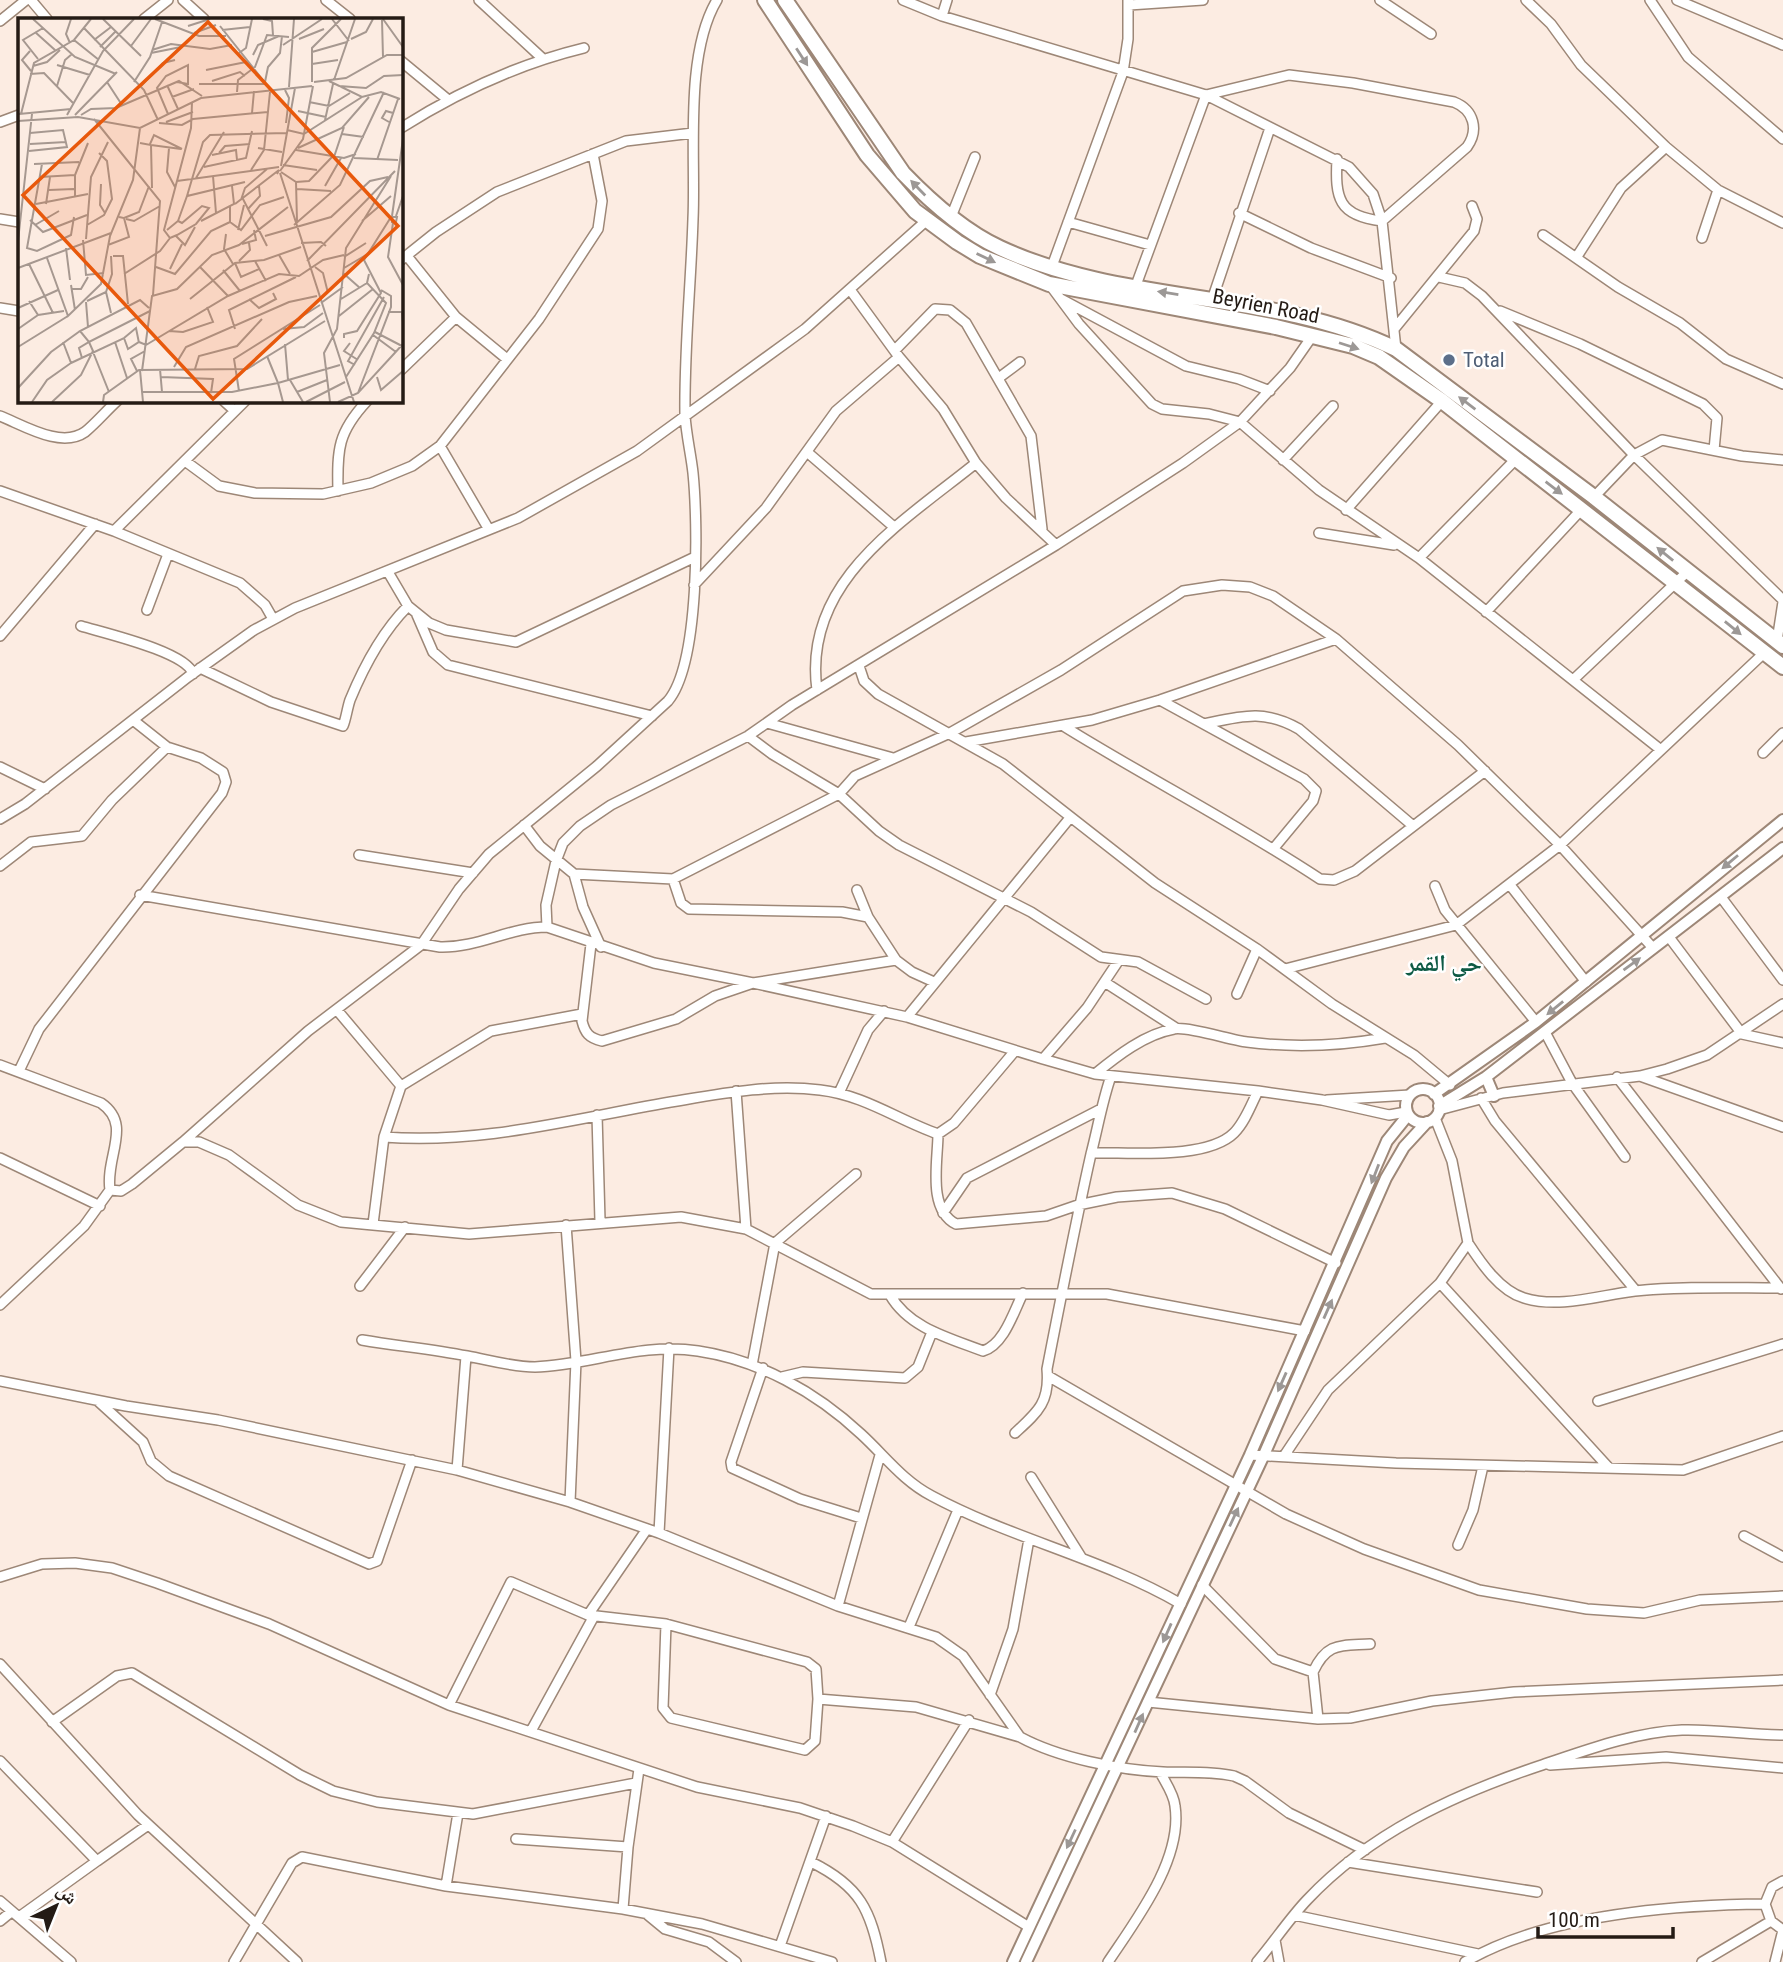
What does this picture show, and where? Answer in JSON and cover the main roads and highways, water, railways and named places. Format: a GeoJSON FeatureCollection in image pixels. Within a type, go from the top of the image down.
{"type":"FeatureCollection","features":[{"type":"Feature","properties":{"kind":"main road","name":"Beyrien Road"},"geometry":{"type":"LineString","coordinates":[[765,0],[867,155],[921,216],[981,256],[1050,276],[1313,335],[1379,357],[1442,401],[1783,667]]}},
{"type":"Feature","properties":{"kind":"main road","name":"Beyrien Road"},"geometry":{"type":"LineString","coordinates":[[785,0],[888,154],[925,196],[951,218],[1050,276],[1212,300],[1339,325],[1396,349],[1594,497],[1780,643]]}},
{"type":"Feature","properties":{"kind":"place","name":"Total"},"geometry":{"type":"Point","coordinates":[1449,360]}},
{"type":"Feature","properties":{"kind":"district","name":"حي القمر"},"geometry":{"type":"Point","coordinates":[1444,963]}}]}
